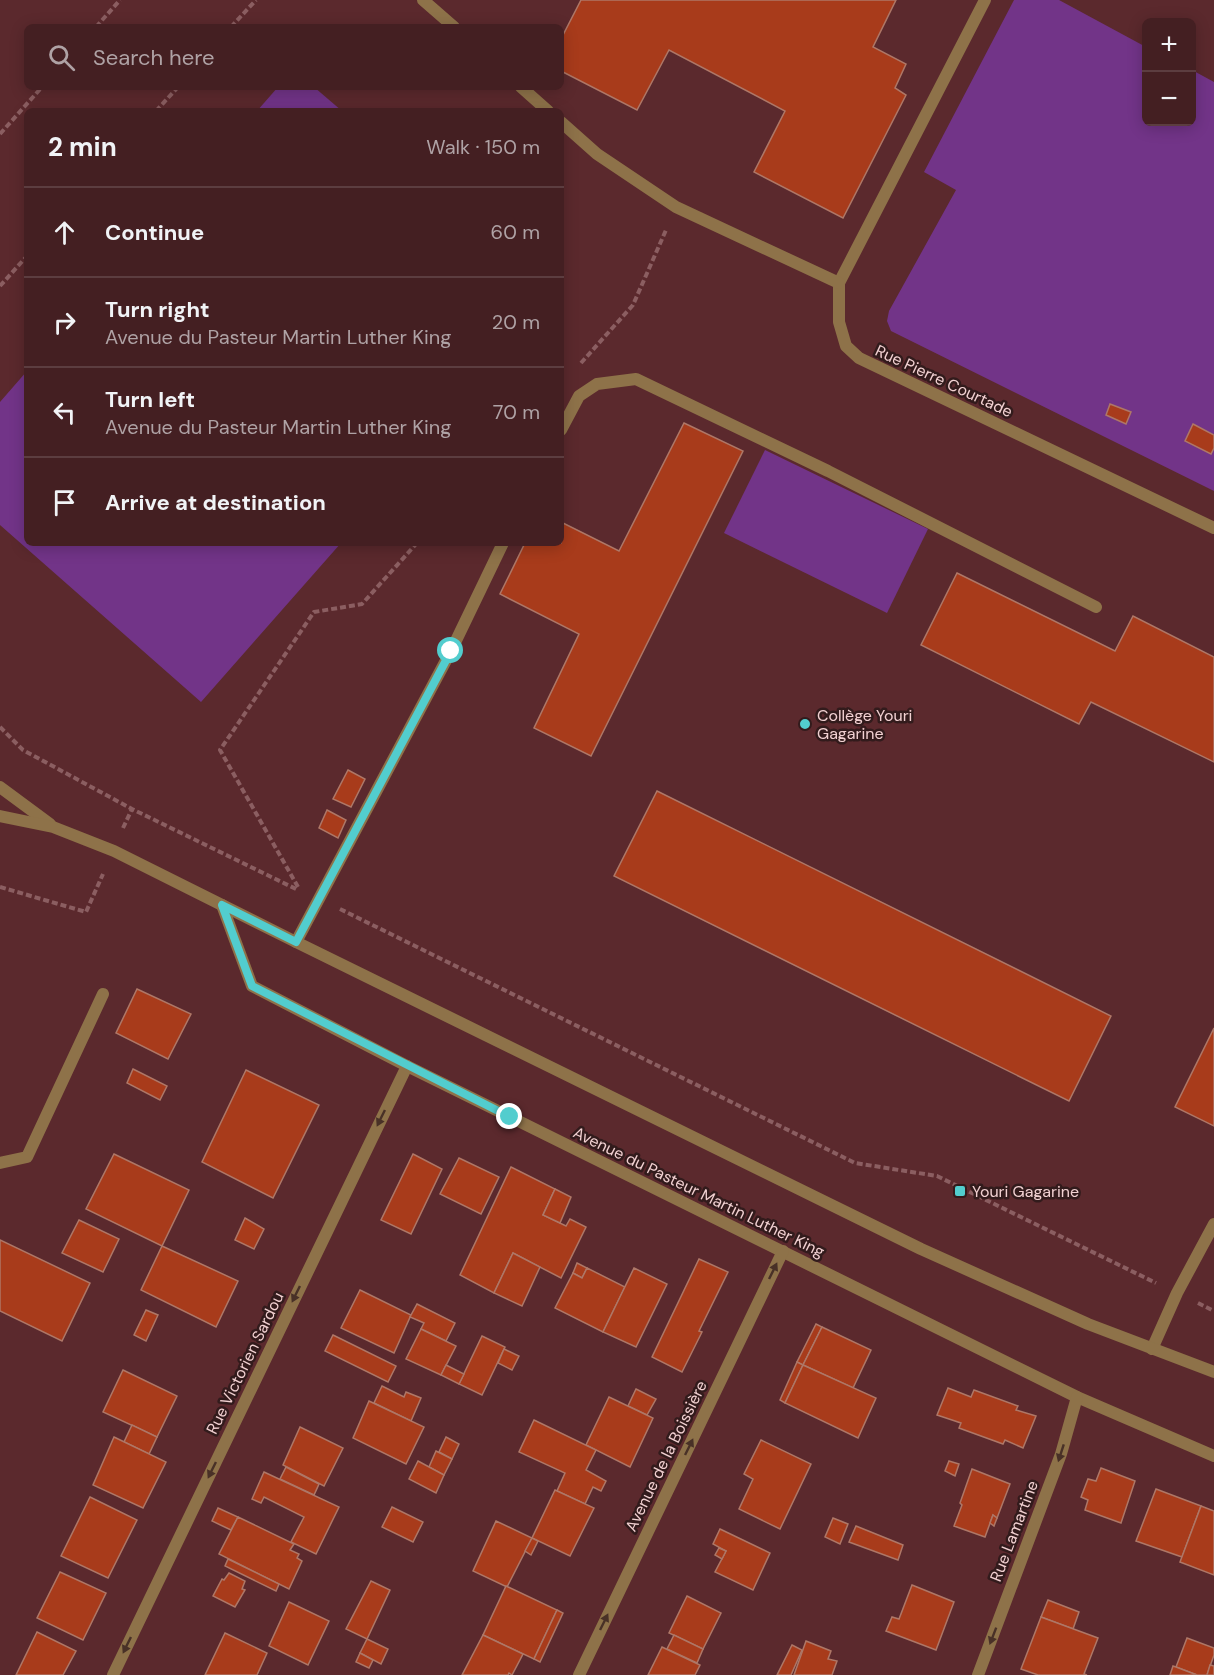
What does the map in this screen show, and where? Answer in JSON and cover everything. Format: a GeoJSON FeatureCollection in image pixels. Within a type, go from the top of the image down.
{"type":"FeatureCollection","features":[{"type":"Feature","properties":{"kind":"street"},"geometry":{"type":"LineString","coordinates":[[423,0],[451,24]]}},
{"type":"Feature","properties":{"kind":"street","name":"Rue Pierre Courtade"},"geometry":{"type":"LineString","coordinates":[[985,0],[839,283],[839,322],[846,346],[859,358],[1214,528]]}},
{"type":"Feature","properties":{"kind":"street"},"geometry":{"type":"LineString","coordinates":[[524,90],[545,108]]}},
{"type":"Feature","properties":{"kind":"street"},"geometry":{"type":"LineString","coordinates":[[564,125],[597,154],[676,207],[839,283]]}},
{"type":"Feature","properties":{"kind":"street"},"geometry":{"type":"LineString","coordinates":[[564,424],[579,396],[597,384],[636,380],[828,471],[1096,607]]}},
{"type":"Feature","properties":{"kind":"street"},"geometry":{"type":"LineString","coordinates":[[296,942],[451,651],[502,546]]}},
{"type":"Feature","properties":{"kind":"street"},"geometry":{"type":"LineString","coordinates":[[0,787],[53,826]]}},
{"type":"Feature","properties":{"kind":"street"},"geometry":{"type":"LineString","coordinates":[[0,816],[53,826],[114,850],[296,942],[921,1249],[1088,1324],[1214,1372]]}},
{"type":"Feature","properties":{"kind":"street","name":"Avenue du Pasteur Martin Luther King"},"geometry":{"type":"LineString","coordinates":[[222,905],[252,986],[407,1066],[1077,1396],[1214,1456]]}},
{"type":"Feature","properties":{"kind":"street"},"geometry":{"type":"LineString","coordinates":[[0,1164],[27,1156],[103,994]]}},
{"type":"Feature","properties":{"kind":"street","name":"Rue Victorien Sardou"},"geometry":{"type":"LineString","coordinates":[[113,1675],[407,1066]]}},
{"type":"Feature","properties":{"kind":"street"},"geometry":{"type":"LineString","coordinates":[[1152,1349],[1177,1293],[1214,1224]]}},
{"type":"Feature","properties":{"kind":"street","name":"Avenue de la Boissière"},"geometry":{"type":"LineString","coordinates":[[579,1675],[783,1251]]}},
{"type":"Feature","properties":{"kind":"street","name":"Rue Lamartine"},"geometry":{"type":"LineString","coordinates":[[978,1675],[1061,1454],[1077,1396]]}},
{"type":"Feature","properties":{"kind":"path"},"geometry":{"type":"LineString","coordinates":[[99,24],[120,0]]}},
{"type":"Feature","properties":{"kind":"path"},"geometry":{"type":"LineString","coordinates":[[234,24],[255,0]]}},
{"type":"Feature","properties":{"kind":"path"},"geometry":{"type":"LineString","coordinates":[[0,134],[39,90]]}},
{"type":"Feature","properties":{"kind":"path"},"geometry":{"type":"LineString","coordinates":[[159,108],[175,90]]}},
{"type":"Feature","properties":{"kind":"path"},"geometry":{"type":"LineString","coordinates":[[577,367],[633,305],[676,207]]}},
{"type":"Feature","properties":{"kind":"path"},"geometry":{"type":"LineString","coordinates":[[0,286],[24,259]]}},
{"type":"Feature","properties":{"kind":"path"},"geometry":{"type":"LineString","coordinates":[[0,726],[23,750],[112,798],[300,891],[220,750],[314,612],[362,604],[414,546]]}},
{"type":"Feature","properties":{"kind":"path"},"geometry":{"type":"LineString","coordinates":[[0,887],[86,912],[105,870]]}},
{"type":"Feature","properties":{"kind":"path"},"geometry":{"type":"LineString","coordinates":[[318,898],[855,1163],[937,1176],[1214,1311]]}},
{"type":"Feature","properties":{"kind":"shaded area"},"geometry":{"type":"Polygon","coordinates":[[[1014,0],[1059,0],[1142,45],[1142,126],[1196,126],[1196,72],[1214,82],[1214,491],[891,331],[887,321],[889,311],[956,190],[924,172],[1014,0]]]}},
{"type":"Feature","properties":{"kind":"shaded area"},"geometry":{"type":"Polygon","coordinates":[[[275,90],[318,90],[338,108],[260,108],[275,90]]]}},
{"type":"Feature","properties":{"kind":"shaded area"},"geometry":{"type":"Polygon","coordinates":[[[24,374],[24,546],[338,546],[201,702],[0,525],[0,402],[24,374]]]}},
{"type":"Feature","properties":{"kind":"shaded area"},"geometry":{"type":"Polygon","coordinates":[[[765,450],[928,529],[887,613],[724,533],[765,450]]]}},
{"type":"Feature","properties":{"kind":"building"},"geometry":{"type":"Polygon","coordinates":[[[581,0],[896,0],[873,47],[906,64],[895,88],[906,95],[843,218],[754,172],[785,111],[669,50],[637,110],[564,73],[564,33],[581,0]]]}},
{"type":"Feature","properties":{"kind":"building"},"geometry":{"type":"Polygon","coordinates":[[[1110,404],[1131,412],[1126,424],[1106,415],[1110,404]]]}},
{"type":"Feature","properties":{"kind":"building"},"geometry":{"type":"Polygon","coordinates":[[[684,423],[743,451],[591,756],[534,728],[579,634],[500,594],[524,546],[564,546],[564,524],[619,551],[684,423]]]}},
{"type":"Feature","properties":{"kind":"building"},"geometry":{"type":"Polygon","coordinates":[[[1193,424],[1214,435],[1214,448],[1211,454],[1185,441],[1193,424]]]}},
{"type":"Feature","properties":{"kind":"building"},"geometry":{"type":"Polygon","coordinates":[[[957,573],[1115,651],[1133,616],[1214,657],[1214,762],[1091,702],[1079,724],[921,645],[957,573]]]}},
{"type":"Feature","properties":{"kind":"building"},"geometry":{"type":"Polygon","coordinates":[[[348,770],[365,779],[351,807],[333,799],[348,770]]]}},
{"type":"Feature","properties":{"kind":"building"},"geometry":{"type":"Polygon","coordinates":[[[657,791],[1111,1016],[1069,1101],[614,876],[657,791]]]}},
{"type":"Feature","properties":{"kind":"building"},"geometry":{"type":"Polygon","coordinates":[[[327,810],[346,820],[338,838],[319,828],[327,810]]]}},
{"type":"Feature","properties":{"kind":"building"},"geometry":{"type":"Polygon","coordinates":[[[137,989],[191,1014],[168,1059],[116,1033],[137,989]]]}},
{"type":"Feature","properties":{"kind":"building"},"geometry":{"type":"Polygon","coordinates":[[[1214,1028],[1214,1126],[1175,1107],[1214,1028]]]}},
{"type":"Feature","properties":{"kind":"building"},"geometry":{"type":"Polygon","coordinates":[[[133,1069],[167,1086],[160,1100],[127,1083],[133,1069]]]}},
{"type":"Feature","properties":{"kind":"building"},"geometry":{"type":"Polygon","coordinates":[[[246,1070],[319,1105],[273,1198],[202,1162],[246,1070]]]}},
{"type":"Feature","properties":{"kind":"building"},"geometry":{"type":"Polygon","coordinates":[[[114,1154],[189,1190],[162,1246],[86,1209],[114,1154]]]}},
{"type":"Feature","properties":{"kind":"building"},"geometry":{"type":"Polygon","coordinates":[[[413,1154],[442,1169],[411,1234],[381,1220],[413,1154]]]}},
{"type":"Feature","properties":{"kind":"building"},"geometry":{"type":"Polygon","coordinates":[[[459,1158],[499,1177],[481,1214],[440,1194],[459,1158]]]}},
{"type":"Feature","properties":{"kind":"building"},"geometry":{"type":"Polygon","coordinates":[[[511,1167],[555,1189],[543,1215],[566,1226],[570,1219],[586,1227],[561,1278],[513,1253],[494,1293],[460,1275],[511,1167]]]}},
{"type":"Feature","properties":{"kind":"building"},"geometry":{"type":"Polygon","coordinates":[[[555,1189],[571,1197],[560,1223],[543,1215],[555,1189]]]}},
{"type":"Feature","properties":{"kind":"building"},"geometry":{"type":"Polygon","coordinates":[[[245,1218],[264,1229],[254,1249],[235,1240],[245,1218]]]}},
{"type":"Feature","properties":{"kind":"building"},"geometry":{"type":"Polygon","coordinates":[[[79,1220],[119,1239],[103,1272],[62,1253],[79,1220]]]}},
{"type":"Feature","properties":{"kind":"building"},"geometry":{"type":"Polygon","coordinates":[[[0,1240],[90,1283],[62,1341],[0,1311],[0,1240]]]}},
{"type":"Feature","properties":{"kind":"building"},"geometry":{"type":"Polygon","coordinates":[[[162,1246],[238,1281],[216,1327],[141,1290],[162,1246]]]}},
{"type":"Feature","properties":{"kind":"building"},"geometry":{"type":"Polygon","coordinates":[[[513,1253],[540,1267],[522,1306],[494,1293],[513,1253]]]}},
{"type":"Feature","properties":{"kind":"building"},"geometry":{"type":"Polygon","coordinates":[[[699,1259],[728,1272],[682,1372],[652,1357],[699,1259]]]}},
{"type":"Feature","properties":{"kind":"building"},"geometry":{"type":"Polygon","coordinates":[[[577,1263],[587,1268],[582,1278],[573,1273],[577,1263]]]}},
{"type":"Feature","properties":{"kind":"building"},"geometry":{"type":"Polygon","coordinates":[[[587,1268],[625,1287],[603,1332],[555,1308],[573,1273],[582,1278],[587,1268]]]}},
{"type":"Feature","properties":{"kind":"building"},"geometry":{"type":"Polygon","coordinates":[[[634,1268],[667,1284],[636,1347],[603,1332],[634,1268]]]}},
{"type":"Feature","properties":{"kind":"building"},"geometry":{"type":"Polygon","coordinates":[[[360,1290],[411,1315],[394,1353],[341,1328],[360,1290]]]}},
{"type":"Feature","properties":{"kind":"building"},"geometry":{"type":"Polygon","coordinates":[[[417,1304],[455,1323],[446,1341],[421,1329],[424,1323],[410,1317],[417,1304]]]}},
{"type":"Feature","properties":{"kind":"building"},"geometry":{"type":"Polygon","coordinates":[[[146,1310],[158,1315],[146,1341],[134,1335],[146,1310]]]}},
{"type":"Feature","properties":{"kind":"building"},"geometry":{"type":"Polygon","coordinates":[[[816,1324],[822,1327],[803,1365],[797,1362],[816,1324]]]}},
{"type":"Feature","properties":{"kind":"building"},"geometry":{"type":"Polygon","coordinates":[[[822,1327],[871,1350],[853,1388],[803,1365],[822,1327]]]}},
{"type":"Feature","properties":{"kind":"building"},"geometry":{"type":"Polygon","coordinates":[[[421,1329],[456,1346],[441,1375],[406,1359],[421,1329]]]}},
{"type":"Feature","properties":{"kind":"building"},"geometry":{"type":"Polygon","coordinates":[[[333,1335],[396,1366],[388,1382],[325,1351],[333,1335]]]}},
{"type":"Feature","properties":{"kind":"building"},"geometry":{"type":"Polygon","coordinates":[[[482,1336],[505,1347],[482,1395],[459,1384],[482,1336]]]}},
{"type":"Feature","properties":{"kind":"building"},"geometry":{"type":"Polygon","coordinates":[[[504,1349],[519,1356],[512,1370],[498,1363],[504,1349]]]}},
{"type":"Feature","properties":{"kind":"building"},"geometry":{"type":"Polygon","coordinates":[[[797,1362],[803,1365],[785,1403],[780,1400],[797,1362]]]}},
{"type":"Feature","properties":{"kind":"building"},"geometry":{"type":"Polygon","coordinates":[[[446,1365],[464,1374],[459,1384],[441,1375],[446,1365]]]}},
{"type":"Feature","properties":{"kind":"building"},"geometry":{"type":"Polygon","coordinates":[[[803,1365],[876,1398],[858,1438],[785,1403],[803,1365]]]}},
{"type":"Feature","properties":{"kind":"building"},"geometry":{"type":"Polygon","coordinates":[[[123,1370],[177,1396],[157,1437],[103,1412],[123,1370]]]}},
{"type":"Feature","properties":{"kind":"building"},"geometry":{"type":"Polygon","coordinates":[[[382,1386],[404,1397],[406,1392],[421,1398],[411,1421],[374,1403],[382,1386]]]}},
{"type":"Feature","properties":{"kind":"building"},"geometry":{"type":"Polygon","coordinates":[[[948,1388],[971,1397],[974,1390],[1018,1406],[1016,1410],[1036,1416],[1023,1448],[1005,1440],[1003,1444],[959,1428],[961,1423],[937,1415],[948,1388]]]}},
{"type":"Feature","properties":{"kind":"building"},"geometry":{"type":"Polygon","coordinates":[[[636,1389],[656,1399],[647,1415],[628,1406],[636,1389]]]}},
{"type":"Feature","properties":{"kind":"building"},"geometry":{"type":"Polygon","coordinates":[[[609,1397],[653,1418],[630,1467],[586,1445],[609,1397]]]}},
{"type":"Feature","properties":{"kind":"building"},"geometry":{"type":"Polygon","coordinates":[[[369,1401],[424,1427],[406,1464],[353,1438],[369,1401]]]}},
{"type":"Feature","properties":{"kind":"building"},"geometry":{"type":"Polygon","coordinates":[[[534,1420],[596,1450],[586,1470],[606,1481],[601,1491],[593,1487],[585,1504],[557,1491],[565,1473],[519,1452],[534,1420]]]}},
{"type":"Feature","properties":{"kind":"building"},"geometry":{"type":"Polygon","coordinates":[[[132,1425],[157,1437],[149,1454],[124,1442],[132,1425]]]}},
{"type":"Feature","properties":{"kind":"building"},"geometry":{"type":"Polygon","coordinates":[[[300,1427],[343,1448],[324,1486],[283,1465],[300,1427]]]}},
{"type":"Feature","properties":{"kind":"building"},"geometry":{"type":"Polygon","coordinates":[[[114,1437],[166,1462],[143,1508],[93,1485],[114,1437]]]}},
{"type":"Feature","properties":{"kind":"building"},"geometry":{"type":"Polygon","coordinates":[[[446,1437],[459,1444],[452,1459],[439,1452],[446,1437]]]}},
{"type":"Feature","properties":{"kind":"building"},"geometry":{"type":"Polygon","coordinates":[[[761,1440],[811,1464],[780,1529],[739,1509],[753,1479],[744,1474],[761,1440]]]}},
{"type":"Feature","properties":{"kind":"building"},"geometry":{"type":"Polygon","coordinates":[[[436,1451],[452,1459],[444,1475],[429,1467],[436,1451]]]}},
{"type":"Feature","properties":{"kind":"building"},"geometry":{"type":"Polygon","coordinates":[[[418,1461],[444,1475],[436,1493],[409,1479],[418,1461]]]}},
{"type":"Feature","properties":{"kind":"building"},"geometry":{"type":"Polygon","coordinates":[[[949,1461],[959,1464],[955,1476],[945,1471],[949,1461]]]}},
{"type":"Feature","properties":{"kind":"building"},"geometry":{"type":"Polygon","coordinates":[[[286,1467],[319,1484],[314,1495],[280,1479],[286,1467]]]}},
{"type":"Feature","properties":{"kind":"building"},"geometry":{"type":"Polygon","coordinates":[[[1101,1468],[1135,1481],[1121,1523],[1085,1510],[1088,1500],[1081,1497],[1088,1479],[1096,1481],[1101,1468]]]}},
{"type":"Feature","properties":{"kind":"building"},"geometry":{"type":"Polygon","coordinates":[[[972,1469],[1010,1484],[997,1518],[993,1515],[985,1537],[954,1526],[972,1469]]]}},
{"type":"Feature","properties":{"kind":"building"},"geometry":{"type":"Polygon","coordinates":[[[264,1472],[339,1507],[316,1554],[291,1542],[304,1517],[264,1497],[261,1503],[252,1499],[264,1472]]]}},
{"type":"Feature","properties":{"kind":"building"},"geometry":{"type":"Polygon","coordinates":[[[1156,1489],[1201,1506],[1182,1557],[1136,1541],[1156,1489]]]}},
{"type":"Feature","properties":{"kind":"building"},"geometry":{"type":"Polygon","coordinates":[[[555,1490],[594,1508],[570,1556],[532,1538],[555,1490]]]}},
{"type":"Feature","properties":{"kind":"building"},"geometry":{"type":"Polygon","coordinates":[[[90,1497],[137,1520],[108,1578],[61,1556],[90,1497]]]}},
{"type":"Feature","properties":{"kind":"building"},"geometry":{"type":"Polygon","coordinates":[[[1201,1506],[1214,1511],[1214,1575],[1180,1562],[1201,1506]]]}},
{"type":"Feature","properties":{"kind":"building"},"geometry":{"type":"Polygon","coordinates":[[[392,1507],[423,1522],[413,1542],[382,1527],[392,1507]]]}},
{"type":"Feature","properties":{"kind":"building"},"geometry":{"type":"Polygon","coordinates":[[[218,1508],[238,1517],[231,1530],[212,1521],[218,1508]]]}},
{"type":"Feature","properties":{"kind":"building"},"geometry":{"type":"Polygon","coordinates":[[[993,1515],[997,1518],[994,1526],[990,1523],[993,1515]]]}},
{"type":"Feature","properties":{"kind":"building"},"geometry":{"type":"Polygon","coordinates":[[[238,1517],[294,1544],[290,1550],[299,1554],[297,1558],[302,1561],[289,1589],[219,1554],[238,1517]]]}},
{"type":"Feature","properties":{"kind":"building"},"geometry":{"type":"Polygon","coordinates":[[[833,1518],[848,1524],[840,1544],[825,1537],[833,1518]]]}},
{"type":"Feature","properties":{"kind":"building"},"geometry":{"type":"Polygon","coordinates":[[[496,1521],[532,1538],[507,1587],[473,1571],[496,1521]]]}},
{"type":"Feature","properties":{"kind":"building"},"geometry":{"type":"Polygon","coordinates":[[[856,1526],[903,1545],[898,1560],[849,1542],[856,1526]]]}},
{"type":"Feature","properties":{"kind":"building"},"geometry":{"type":"Polygon","coordinates":[[[720,1529],[770,1553],[753,1590],[715,1572],[726,1551],[713,1544],[720,1529]]]}},
{"type":"Feature","properties":{"kind":"building"},"geometry":{"type":"Polygon","coordinates":[[[532,1538],[538,1541],[531,1555],[525,1551],[532,1538]]]}},
{"type":"Feature","properties":{"kind":"building"},"geometry":{"type":"Polygon","coordinates":[[[719,1548],[726,1551],[722,1559],[715,1555],[719,1548]]]}},
{"type":"Feature","properties":{"kind":"building"},"geometry":{"type":"Polygon","coordinates":[[[228,1559],[279,1584],[276,1591],[225,1566],[228,1559]]]}},
{"type":"Feature","properties":{"kind":"building"},"geometry":{"type":"Polygon","coordinates":[[[60,1572],[106,1593],[83,1640],[37,1618],[60,1572]]]}},
{"type":"Feature","properties":{"kind":"building"},"geometry":{"type":"Polygon","coordinates":[[[229,1573],[245,1581],[242,1589],[245,1590],[235,1607],[213,1596],[222,1579],[224,1580],[229,1573]]]}},
{"type":"Feature","properties":{"kind":"building"},"geometry":{"type":"Polygon","coordinates":[[[371,1581],[390,1590],[367,1639],[346,1629],[371,1581]]]}},
{"type":"Feature","properties":{"kind":"building"},"geometry":{"type":"Polygon","coordinates":[[[912,1585],[954,1602],[936,1650],[886,1631],[892,1617],[899,1619],[912,1585]]]}},
{"type":"Feature","properties":{"kind":"building"},"geometry":{"type":"Polygon","coordinates":[[[506,1586],[557,1610],[534,1659],[483,1635],[506,1586]]]}},
{"type":"Feature","properties":{"kind":"building"},"geometry":{"type":"Polygon","coordinates":[[[687,1596],[721,1613],[703,1649],[669,1633],[687,1596]]]}},
{"type":"Feature","properties":{"kind":"building"},"geometry":{"type":"Polygon","coordinates":[[[1048,1600],[1079,1612],[1073,1629],[1041,1617],[1048,1600]]]}},
{"type":"Feature","properties":{"kind":"building"},"geometry":{"type":"Polygon","coordinates":[[[289,1602],[329,1621],[308,1665],[269,1646],[289,1602]]]}},
{"type":"Feature","properties":{"kind":"building"},"geometry":{"type":"Polygon","coordinates":[[[557,1610],[563,1613],[540,1662],[534,1659],[557,1610]]]}},
{"type":"Feature","properties":{"kind":"building"},"geometry":{"type":"Polygon","coordinates":[[[1041,1617],[1098,1638],[1084,1674],[1087,1675],[1038,1675],[1021,1669],[1041,1617]]]}},
{"type":"Feature","properties":{"kind":"building"},"geometry":{"type":"Polygon","coordinates":[[[37,1632],[76,1651],[63,1675],[16,1675],[37,1632]]]}},
{"type":"Feature","properties":{"kind":"building"},"geometry":{"type":"Polygon","coordinates":[[[225,1633],[267,1653],[257,1675],[205,1675],[225,1633]]]}},
{"type":"Feature","properties":{"kind":"building"},"geometry":{"type":"Polygon","coordinates":[[[483,1635],[523,1654],[512,1675],[509,1673],[508,1675],[462,1675],[483,1635]]]}},
{"type":"Feature","properties":{"kind":"building"},"geometry":{"type":"Polygon","coordinates":[[[674,1635],[703,1649],[697,1663],[667,1649],[674,1635]]]}},
{"type":"Feature","properties":{"kind":"building"},"geometry":{"type":"Polygon","coordinates":[[[1187,1638],[1214,1648],[1207,1675],[1197,1675],[1176,1667],[1187,1638]]]}},
{"type":"Feature","properties":{"kind":"building"},"geometry":{"type":"Polygon","coordinates":[[[367,1639],[388,1649],[381,1664],[360,1653],[367,1639]]]}},
{"type":"Feature","properties":{"kind":"building"},"geometry":{"type":"Polygon","coordinates":[[[806,1641],[831,1651],[828,1659],[837,1661],[832,1675],[794,1675],[806,1641]]]}},
{"type":"Feature","properties":{"kind":"building"},"geometry":{"type":"Polygon","coordinates":[[[792,1645],[802,1650],[791,1675],[777,1675],[792,1645]]]}},
{"type":"Feature","properties":{"kind":"building"},"geometry":{"type":"Polygon","coordinates":[[[662,1647],[700,1665],[695,1675],[648,1675],[662,1647]]]}},
{"type":"Feature","properties":{"kind":"building"},"geometry":{"type":"Polygon","coordinates":[[[360,1653],[373,1660],[369,1668],[356,1662],[360,1653]]]}},
{"type":"Feature","properties":{"kind":"building"},"geometry":{"type":"Polygon","coordinates":[[[1210,1665],[1214,1666],[1214,1675],[1207,1675],[1210,1665]]]}},
{"type":"Feature","properties":{"kind":"building"},"geometry":{"type":"Polygon","coordinates":[[[1173,1666],[1176,1667],[1197,1675],[1170,1675],[1173,1666]]]}},
{"type":"Feature","properties":{"kind":"place","name":"Collège Youri Gagarine"},"geometry":{"type":"Point","coordinates":[805,724]}},
{"type":"Feature","properties":{"kind":"place","name":"Youri Gagarine"},"geometry":{"type":"Point","coordinates":[960,1191]}},
{"type":"Feature","properties":{"kind":"route"},"geometry":{"type":"LineString","coordinates":[[451,651],[296,942],[222,905],[252,986],[510,1117]]}}]}
